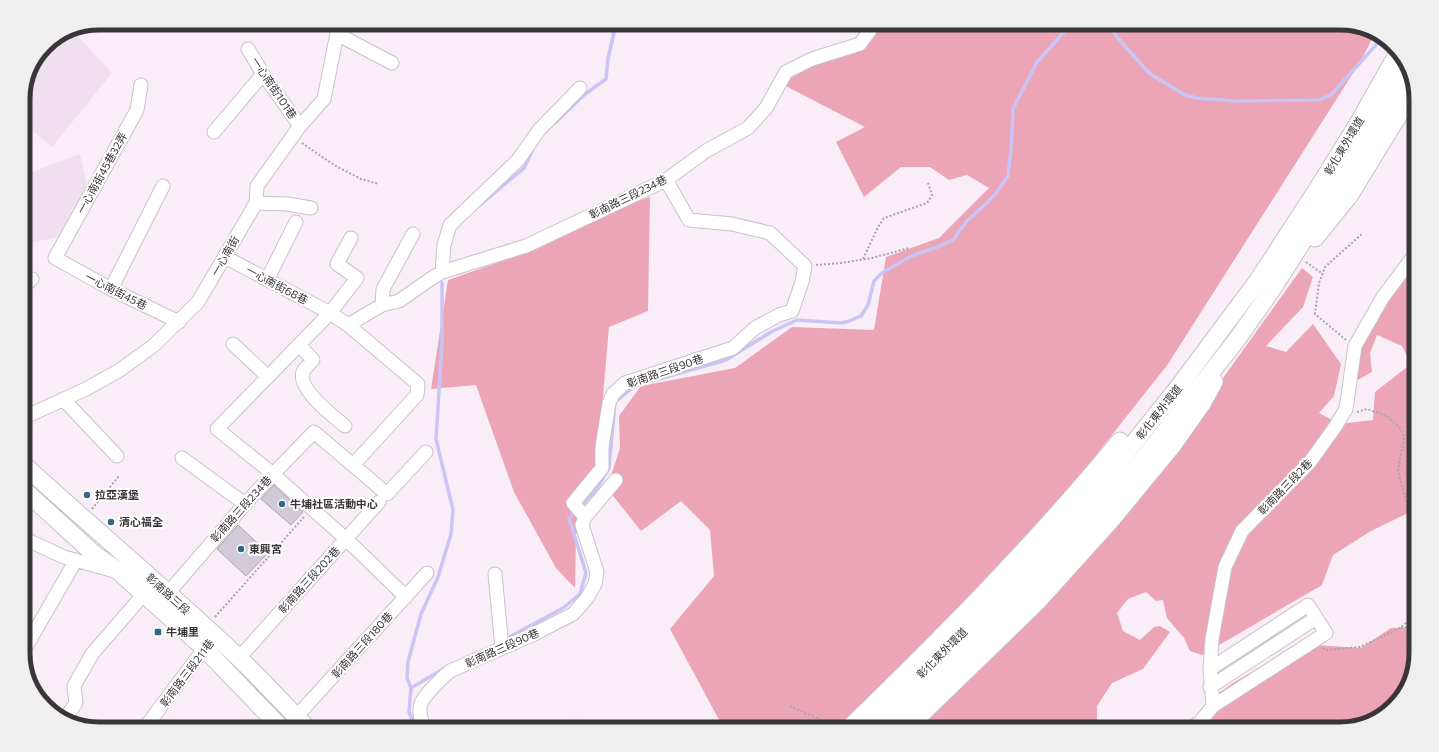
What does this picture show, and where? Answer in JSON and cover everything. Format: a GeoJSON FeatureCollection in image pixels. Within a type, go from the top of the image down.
{"type":"FeatureCollection","features":[{"type":"Feature","properties":{"kind":"main road"},"geometry":{"type":"LineString","coordinates":[[1278,264],[1293,212],[1350,117],[1388,50]]}},
{"type":"Feature","properties":{"kind":"main road","name":"彰化東外環道"},"geometry":{"type":"LineString","coordinates":[[895,722],[1040,578],[1099,513],[1238,338],[1322,182],[1355,129],[1395,58]]}},
{"type":"Feature","properties":{"kind":"main road","name":"彰化東外環道"},"geometry":{"type":"LineString","coordinates":[[861,722],[1023,572],[1086,503],[1225,326],[1259,279],[1278,264],[1369,137],[1405,76]]}},
{"type":"Feature","properties":{"kind":"main road"},"geometry":{"type":"LineString","coordinates":[[1278,264],[1298,256],[1323,230],[1349,196],[1409,98]]}},
{"type":"Feature","properties":{"kind":"main road"},"geometry":{"type":"LineString","coordinates":[[861,722],[1009,568],[1076,495],[1141,417],[1225,326]]}},
{"type":"Feature","properties":{"kind":"main road"},"geometry":{"type":"LineString","coordinates":[[913,722],[1037,602],[1111,520],[1172,446],[1203,402],[1238,338]]}},
{"type":"Feature","properties":{"kind":"main road","name":"彰南路三段"},"geometry":{"type":"LineString","coordinates":[[30,470],[168,593],[208,637],[276,722]]}},
{"type":"Feature","properties":{"kind":"main road","name":"彰南路三段"},"geometry":{"type":"LineString","coordinates":[[30,496],[94,554],[118,572],[143,595],[239,658],[301,722]]}},
{"type":"Feature","properties":{"kind":"street","name":"一心南街"},"geometry":{"type":"LineString","coordinates":[[30,415],[120,370],[153,346],[198,302],[256,203],[257,186],[296,132],[324,99],[338,30]]}},
{"type":"Feature","properties":{"kind":"street"},"geometry":{"type":"LineString","coordinates":[[340,30],[392,63]]}},
{"type":"Feature","properties":{"kind":"street","name":"彰南路三段234巷"},"geometry":{"type":"LineString","coordinates":[[348,325],[382,305],[399,301],[442,272],[526,246],[666,180],[706,151],[748,128],[766,108],[786,72],[812,58],[860,44],[870,30]]}},
{"type":"Feature","properties":{"kind":"street","name":"一心南街101巷"},"geometry":{"type":"LineString","coordinates":[[248,50],[296,132]]}},
{"type":"Feature","properties":{"kind":"street"},"geometry":{"type":"LineString","coordinates":[[214,132],[263,74]]}},
{"type":"Feature","properties":{"kind":"street","name":"一心南街45巷32弄"},"geometry":{"type":"LineString","coordinates":[[54,258],[137,110],[141,85]]}},
{"type":"Feature","properties":{"kind":"street"},"geometry":{"type":"LineString","coordinates":[[442,272],[444,245],[450,225],[518,160],[539,130],[580,88]]}},
{"type":"Feature","properties":{"kind":"street"},"geometry":{"type":"LineString","coordinates":[[666,180],[689,220],[732,224],[770,233],[805,266]]}},
{"type":"Feature","properties":{"kind":"street"},"geometry":{"type":"LineString","coordinates":[[111,289],[163,186]]}},
{"type":"Feature","properties":{"kind":"street"},"geometry":{"type":"LineString","coordinates":[[256,203],[287,204],[311,208]]}},
{"type":"Feature","properties":{"kind":"street"},"geometry":{"type":"LineString","coordinates":[[267,280],[296,222]]}},
{"type":"Feature","properties":{"kind":"street"},"geometry":{"type":"LineString","coordinates":[[382,305],[383,289],[413,234]]}},
{"type":"Feature","properties":{"kind":"street","name":"彰南路三段234巷"},"geometry":{"type":"LineString","coordinates":[[168,593],[273,474],[217,429],[330,313],[357,278],[337,264],[351,238]]}},
{"type":"Feature","properties":{"kind":"street","name":"一心南街68巷"},"geometry":{"type":"LineString","coordinates":[[225,257],[330,313],[348,325],[418,384],[418,395],[353,465]]}},
{"type":"Feature","properties":{"kind":"street","name":"一心南街45巷"},"geometry":{"type":"LineString","coordinates":[[54,258],[111,289],[179,322]]}},
{"type":"Feature","properties":{"kind":"street","name":"彰南路三段2巷"},"geometry":{"type":"LineString","coordinates":[[1213,706],[1210,686],[1212,639],[1226,567],[1242,531],[1310,462],[1346,409],[1355,346],[1383,297],[1409,262]]}},
{"type":"Feature","properties":{"kind":"street","name":"彰南路三段90巷"},"geometry":{"type":"LineString","coordinates":[[421,722],[420,718],[421,704],[439,680],[450,671],[532,636],[573,614],[587,598],[595,584],[597,572],[582,525],[585,517],[573,503],[602,468],[602,447],[609,403],[613,394],[625,383],[733,348],[755,328],[779,315],[792,311],[802,282],[805,266]]}},
{"type":"Feature","properties":{"kind":"street"},"geometry":{"type":"LineString","coordinates":[[233,344],[268,377]]}},
{"type":"Feature","properties":{"kind":"street"},"geometry":{"type":"LineString","coordinates":[[299,345],[313,360],[303,372],[303,381],[313,398],[345,426]]}},
{"type":"Feature","properties":{"kind":"street"},"geometry":{"type":"LineString","coordinates":[[63,399],[117,456]]}},
{"type":"Feature","properties":{"kind":"street"},"geometry":{"type":"LineString","coordinates":[[406,597],[346,539],[273,474],[314,432],[387,494],[426,452]]}},
{"type":"Feature","properties":{"kind":"street"},"geometry":{"type":"LineString","coordinates":[[182,458],[245,504]]}},
{"type":"Feature","properties":{"kind":"street"},"geometry":{"type":"LineString","coordinates":[[585,517],[616,480]]}},
{"type":"Feature","properties":{"kind":"street","name":"彰南路三段202巷"},"geometry":{"type":"LineString","coordinates":[[239,658],[379,502]]}},
{"type":"Feature","properties":{"kind":"street"},"geometry":{"type":"LineString","coordinates":[[30,541],[64,557],[118,572]]}},
{"type":"Feature","properties":{"kind":"street"},"geometry":{"type":"LineString","coordinates":[[30,640],[76,560]]}},
{"type":"Feature","properties":{"kind":"street","name":"彰南路三段180巷"},"geometry":{"type":"LineString","coordinates":[[303,722],[427,573]]}},
{"type":"Feature","properties":{"kind":"street"},"geometry":{"type":"LineString","coordinates":[[495,574],[502,648]]}},
{"type":"Feature","properties":{"kind":"street"},"geometry":{"type":"LineString","coordinates":[[68,714],[76,703],[74,686],[92,654],[143,595],[168,593]]}},
{"type":"Feature","properties":{"kind":"street"},"geometry":{"type":"LineString","coordinates":[[1200,722],[1213,706],[1326,633],[1308,605],[1210,669]]}},
{"type":"Feature","properties":{"kind":"street"},"geometry":{"type":"LineString","coordinates":[[1210,686],[1316,618]]}},
{"type":"Feature","properties":{"kind":"street","name":"彰南路三段211巷"},"geometry":{"type":"LineString","coordinates":[[149,722],[208,637]]}},
{"type":"Feature","properties":{"kind":"path"},"geometry":{"type":"LineString","coordinates":[[296,132],[334,165],[361,180],[379,184]]}},
{"type":"Feature","properties":{"kind":"path"},"geometry":{"type":"LineString","coordinates":[[863,259],[878,227],[884,218],[927,203],[932,195],[928,183]]}},
{"type":"Feature","properties":{"kind":"path"},"geometry":{"type":"LineString","coordinates":[[1355,346],[1339,336],[1314,314],[1319,283],[1325,267],[1363,233]]}},
{"type":"Feature","properties":{"kind":"path"},"geometry":{"type":"LineString","coordinates":[[805,266],[841,263],[909,248]]}},
{"type":"Feature","properties":{"kind":"path"},"geometry":{"type":"LineString","coordinates":[[1298,256],[1322,274]]}},
{"type":"Feature","properties":{"kind":"path"},"geometry":{"type":"LineString","coordinates":[[1342,415],[1367,410],[1387,416],[1401,429],[1404,438],[1398,470],[1409,510]]}},
{"type":"Feature","properties":{"kind":"path"},"geometry":{"type":"LineString","coordinates":[[83,519],[119,476]]}},
{"type":"Feature","properties":{"kind":"path"},"geometry":{"type":"LineString","coordinates":[[208,637],[312,509]]}},
{"type":"Feature","properties":{"kind":"path"},"geometry":{"type":"LineString","coordinates":[[1312,641],[1326,650],[1360,647],[1400,628],[1409,621]]}},
{"type":"Feature","properties":{"kind":"path"},"geometry":{"type":"LineString","coordinates":[[1400,628],[1409,626]]}},
{"type":"Feature","properties":{"kind":"path"},"geometry":{"type":"LineString","coordinates":[[790,706],[821,720],[830,722]]}},
{"type":"Feature","properties":{"kind":"shaded area"},"geometry":{"type":"Polygon","coordinates":[[[865,30],[1340,30],[1353,31],[1372,38],[1362,59],[1168,364],[1047,517],[852,722],[720,722],[670,629],[714,576],[710,530],[681,501],[641,531],[607,488],[620,448],[619,416],[641,386],[735,368],[792,327],[874,330],[886,257],[939,238],[989,188],[967,175],[949,180],[930,167],[901,167],[864,197],[836,142],[865,127],[778,82],[861,38],[865,30]]]}},
{"type":"Feature","properties":{"kind":"shaded area"},"geometry":{"type":"Polygon","coordinates":[[[76,34],[112,73],[52,147],[30,129],[31,86],[35,73],[50,50],[76,34]]]}},
{"type":"Feature","properties":{"kind":"shaded area"},"geometry":{"type":"Polygon","coordinates":[[[80,154],[88,189],[59,237],[34,242],[30,253],[30,172],[80,154]]]}},
{"type":"Feature","properties":{"kind":"shaded area"},"geometry":{"type":"Polygon","coordinates":[[[650,197],[648,311],[609,327],[598,454],[576,535],[575,588],[556,568],[514,492],[476,385],[431,389],[448,280],[511,258],[611,210],[650,197]]]}},
{"type":"Feature","properties":{"kind":"shaded area"},"geometry":{"type":"Polygon","coordinates":[[[1409,266],[1409,360],[1402,346],[1377,335],[1370,353],[1372,372],[1352,383],[1358,345],[1409,266]]]}},
{"type":"Feature","properties":{"kind":"shaded area"},"geometry":{"type":"Polygon","coordinates":[[[1302,268],[1313,277],[1303,307],[1266,346],[1286,352],[1313,324],[1341,364],[1334,396],[1319,413],[1339,424],[1373,420],[1375,392],[1409,366],[1409,516],[1406,514],[1371,531],[1333,555],[1322,585],[1202,655],[1190,651],[1184,638],[1167,618],[1163,600],[1156,601],[1146,592],[1128,599],[1117,613],[1123,631],[1140,640],[1154,627],[1160,626],[1170,632],[1143,669],[1112,683],[1097,706],[1097,720],[1100,722],[923,722],[1218,385],[1302,268]]]}},
{"type":"Feature","properties":{"kind":"shaded area"},"geometry":{"type":"Polygon","coordinates":[[[1409,627],[1407,671],[1402,683],[1392,698],[1385,705],[1370,715],[1353,721],[1340,722],[1199,722],[1212,698],[1233,683],[1300,644],[1361,648],[1391,628],[1409,627]]]}},
{"type":"Feature","properties":{"kind":"building","name":"牛埔社區活動中心"},"geometry":{"type":"Polygon","coordinates":[[[274,485],[303,512],[291,525],[261,499],[274,485]]]}},
{"type":"Feature","properties":{"kind":"building","name":"東興宮"},"geometry":{"type":"Polygon","coordinates":[[[238,525],[268,553],[246,576],[217,549],[238,525]]]}},
{"type":"Feature","properties":{"kind":"waterway"},"geometry":{"type":"LineString","coordinates":[[555,123],[584,95],[606,79],[614,30]]}},
{"type":"Feature","properties":{"kind":"waterway"},"geometry":{"type":"LineString","coordinates":[[652,381],[726,360],[771,332],[797,320],[842,323],[861,316],[868,305],[874,281],[882,273],[911,256],[953,240],[966,222],[993,197],[1008,176],[1013,109],[1037,62],[1066,30]]}},
{"type":"Feature","properties":{"kind":"waterway"},"geometry":{"type":"LineString","coordinates":[[1112,30],[1149,73],[1183,94],[1196,98],[1235,101],[1319,100],[1331,95],[1378,42]]}},
{"type":"Feature","properties":{"kind":"waterway"},"geometry":{"type":"LineString","coordinates":[[480,205],[524,168],[534,147]]}},
{"type":"Feature","properties":{"kind":"waterway"},"geometry":{"type":"LineString","coordinates":[[411,688],[407,678],[408,662],[421,614],[438,577],[451,534],[453,510],[436,439],[442,344],[442,283]]}},
{"type":"Feature","properties":{"kind":"waterway"},"geometry":{"type":"LineString","coordinates":[[580,507],[596,490],[609,468],[615,402],[636,385]]}},
{"type":"Feature","properties":{"kind":"waterway"},"geometry":{"type":"LineString","coordinates":[[504,640],[563,608],[580,594],[586,573],[569,518],[576,511]]}},
{"type":"Feature","properties":{"kind":"waterway"},"geometry":{"type":"LineString","coordinates":[[413,722],[409,712],[411,688],[448,666]]}},
{"type":"Feature","properties":{"kind":"place","name":"拉亞漢堡"},"geometry":{"type":"Point","coordinates":[87,495]}},
{"type":"Feature","properties":{"kind":"place","name":"牛埔社區活動中心"},"geometry":{"type":"Point","coordinates":[282,504]}},
{"type":"Feature","properties":{"kind":"place","name":"清心福全"},"geometry":{"type":"Point","coordinates":[111,522]}},
{"type":"Feature","properties":{"kind":"place","name":"東興宮"},"geometry":{"type":"Point","coordinates":[241,549]}},
{"type":"Feature","properties":{"kind":"place","name":"牛埔里"},"geometry":{"type":"Point","coordinates":[158,632]}}]}
